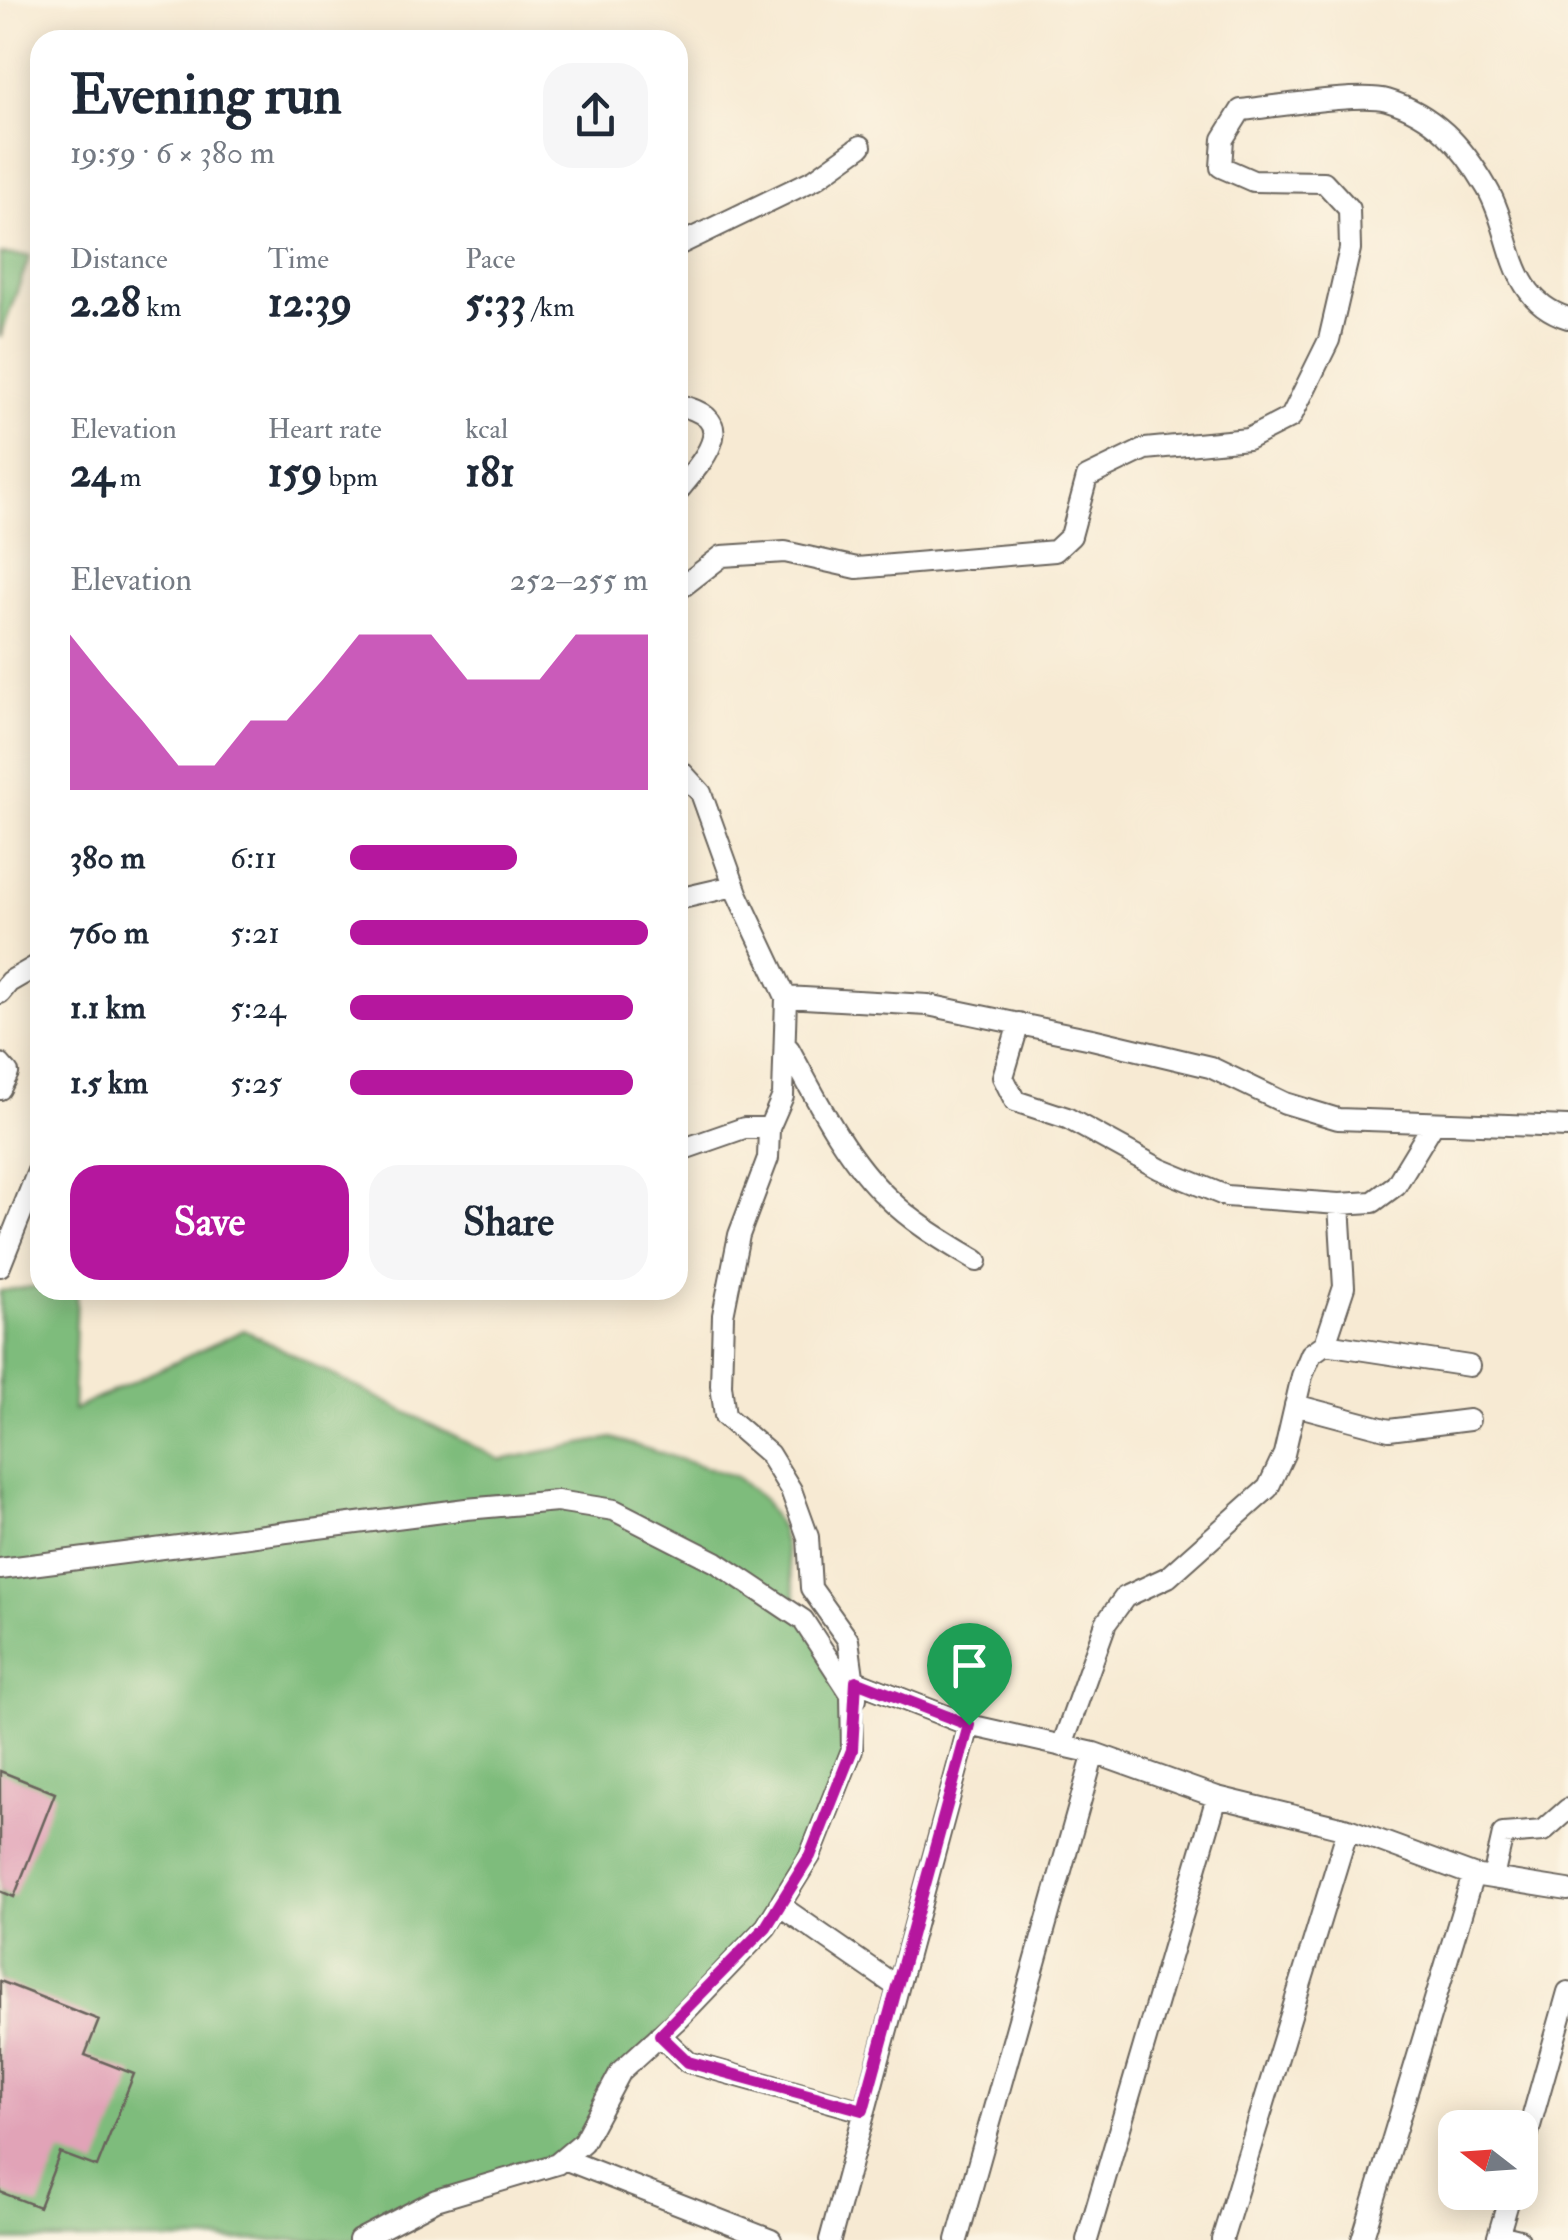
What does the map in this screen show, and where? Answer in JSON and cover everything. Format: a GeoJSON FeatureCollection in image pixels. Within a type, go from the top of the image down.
{"type":"FeatureCollection","features":[{"type":"Feature","properties":{"kind":"street"},"geometry":{"type":"LineString","coordinates":[[688,578],[722,556],[785,552],[857,568],[1054,551],[1071,536],[1087,478],[1144,448],[1248,439],[1291,417],[1329,340],[1350,249],[1349,209],[1324,182],[1254,181],[1221,167],[1223,138],[1241,110],[1383,98],[1438,122],[1488,190],[1514,266],[1544,310],[1568,318]]}},
{"type":"Feature","properties":{"kind":"street"},"geometry":{"type":"LineString","coordinates":[[688,240],[815,179],[862,146]]}},
{"type":"Feature","properties":{"kind":"street"},"geometry":{"type":"LineString","coordinates":[[688,407],[704,410],[712,420],[713,436],[708,455],[688,479]]}},
{"type":"Feature","properties":{"kind":"street"},"geometry":{"type":"LineString","coordinates":[[688,779],[701,793],[734,886],[786,997],[788,1048],[784,1096],[769,1128],[768,1158],[739,1235],[722,1314],[720,1385],[726,1416],[769,1454],[791,1490],[808,1537],[811,1588],[848,1640],[856,1681],[852,1725]]}},
{"type":"Feature","properties":{"kind":"street"},"geometry":{"type":"LineString","coordinates":[[688,897],[734,886]]}},
{"type":"Feature","properties":{"kind":"street"},"geometry":{"type":"LineString","coordinates":[[0,992],[8,982],[30,970]]}},
{"type":"Feature","properties":{"kind":"street"},"geometry":{"type":"LineString","coordinates":[[786,997],[928,1005],[1018,1023],[1210,1067],[1286,1103],[1338,1119],[1568,1126]]}},
{"type":"Feature","properties":{"kind":"street"},"geometry":{"type":"LineString","coordinates":[[1018,1023],[1003,1077],[1016,1100],[1067,1118],[1160,1169],[1226,1196],[1339,1204],[1373,1202],[1396,1185],[1433,1124]]}},
{"type":"Feature","properties":{"kind":"street"},"geometry":{"type":"LineString","coordinates":[[788,1048],[822,1109],[886,1196],[931,1234],[977,1261]]}},
{"type":"Feature","properties":{"kind":"street"},"geometry":{"type":"LineString","coordinates":[[0,1064],[8,1073],[0,1089]]}},
{"type":"Feature","properties":{"kind":"street"},"geometry":{"type":"LineString","coordinates":[[688,1148],[744,1128],[769,1128]]}},
{"type":"Feature","properties":{"kind":"street"},"geometry":{"type":"LineString","coordinates":[[0,1266],[30,1191]]}},
{"type":"Feature","properties":{"kind":"street"},"geometry":{"type":"LineString","coordinates":[[1062,1746],[1106,1623],[1125,1597],[1168,1577],[1268,1488],[1284,1454],[1311,1354],[1325,1344],[1344,1287],[1339,1204]]}},
{"type":"Feature","properties":{"kind":"street"},"geometry":{"type":"LineString","coordinates":[[1325,1344],[1469,1366]]}},
{"type":"Feature","properties":{"kind":"street"},"geometry":{"type":"LineString","coordinates":[[1296,1405],[1389,1430],[1469,1420]]}},
{"type":"Feature","properties":{"kind":"street"},"geometry":{"type":"LineString","coordinates":[[0,1569],[211,1545],[466,1508],[557,1502],[614,1510],[716,1562],[803,1620],[851,1694],[852,1750],[810,1856],[766,1927],[621,2071],[583,2142],[564,2159],[436,2200],[359,2240]]}},
{"type":"Feature","properties":{"kind":"street"},"geometry":{"type":"LineString","coordinates":[[856,1681],[969,1725],[1094,1754],[1217,1796],[1348,1828],[1483,1876],[1568,1890]]}},
{"type":"Feature","properties":{"kind":"street"},"geometry":{"type":"LineString","coordinates":[[830,2240],[969,1725]]}},
{"type":"Feature","properties":{"kind":"street"},"geometry":{"type":"LineString","coordinates":[[957,2240],[1094,1754]]}},
{"type":"Feature","properties":{"kind":"street"},"geometry":{"type":"LineString","coordinates":[[1086,2240],[1217,1796]]}},
{"type":"Feature","properties":{"kind":"street"},"geometry":{"type":"LineString","coordinates":[[1362,2240],[1483,1876],[1503,1834],[1543,1832],[1568,1808]]}},
{"type":"Feature","properties":{"kind":"street"},"geometry":{"type":"LineString","coordinates":[[1222,2240],[1348,1828]]}},
{"type":"Feature","properties":{"kind":"street"},"geometry":{"type":"LineString","coordinates":[[780,1905],[896,1986]]}},
{"type":"Feature","properties":{"kind":"street"},"geometry":{"type":"LineString","coordinates":[[1535,2110],[1568,1992]]}},
{"type":"Feature","properties":{"kind":"street"},"geometry":{"type":"LineString","coordinates":[[660,2035],[688,2062],[863,2110]]}},
{"type":"Feature","properties":{"kind":"street"},"geometry":{"type":"LineString","coordinates":[[564,2159],[759,2238]]}},
{"type":"Feature","properties":{"kind":"street"},"geometry":{"type":"LineString","coordinates":[[1505,2238],[1509,2210]]}},
{"type":"Feature","properties":{"kind":"green space"},"geometry":{"type":"Polygon","coordinates":[[[0,254],[30,256],[0,338],[0,254]]]}},
{"type":"Feature","properties":{"kind":"green space"},"geometry":{"type":"Polygon","coordinates":[[[30,1287],[30,1300],[77,1300],[73,1410],[244,1330],[501,1460],[612,1438],[737,1477],[764,1500],[781,1529],[796,1600],[828,1644],[851,1694],[852,1750],[766,1927],[621,2071],[583,2142],[359,2240],[0,2240],[0,1291],[30,1287]]]}},
{"type":"Feature","properties":{"kind":"building"},"geometry":{"type":"Polygon","coordinates":[[[0,1771],[55,1793],[14,1897],[0,1891],[0,1771]]]}},
{"type":"Feature","properties":{"kind":"building"},"geometry":{"type":"Polygon","coordinates":[[[0,1981],[99,2020],[85,2055],[134,2074],[97,2167],[60,2153],[39,2207],[0,2192],[0,1981]]]}},
{"type":"Feature","properties":{"kind":"route"},"geometry":{"type":"LineString","coordinates":[[856,1681],[969,1725],[863,2110],[688,2062],[660,2035],[766,1927],[810,1856],[852,1750],[856,1681]]}}]}
